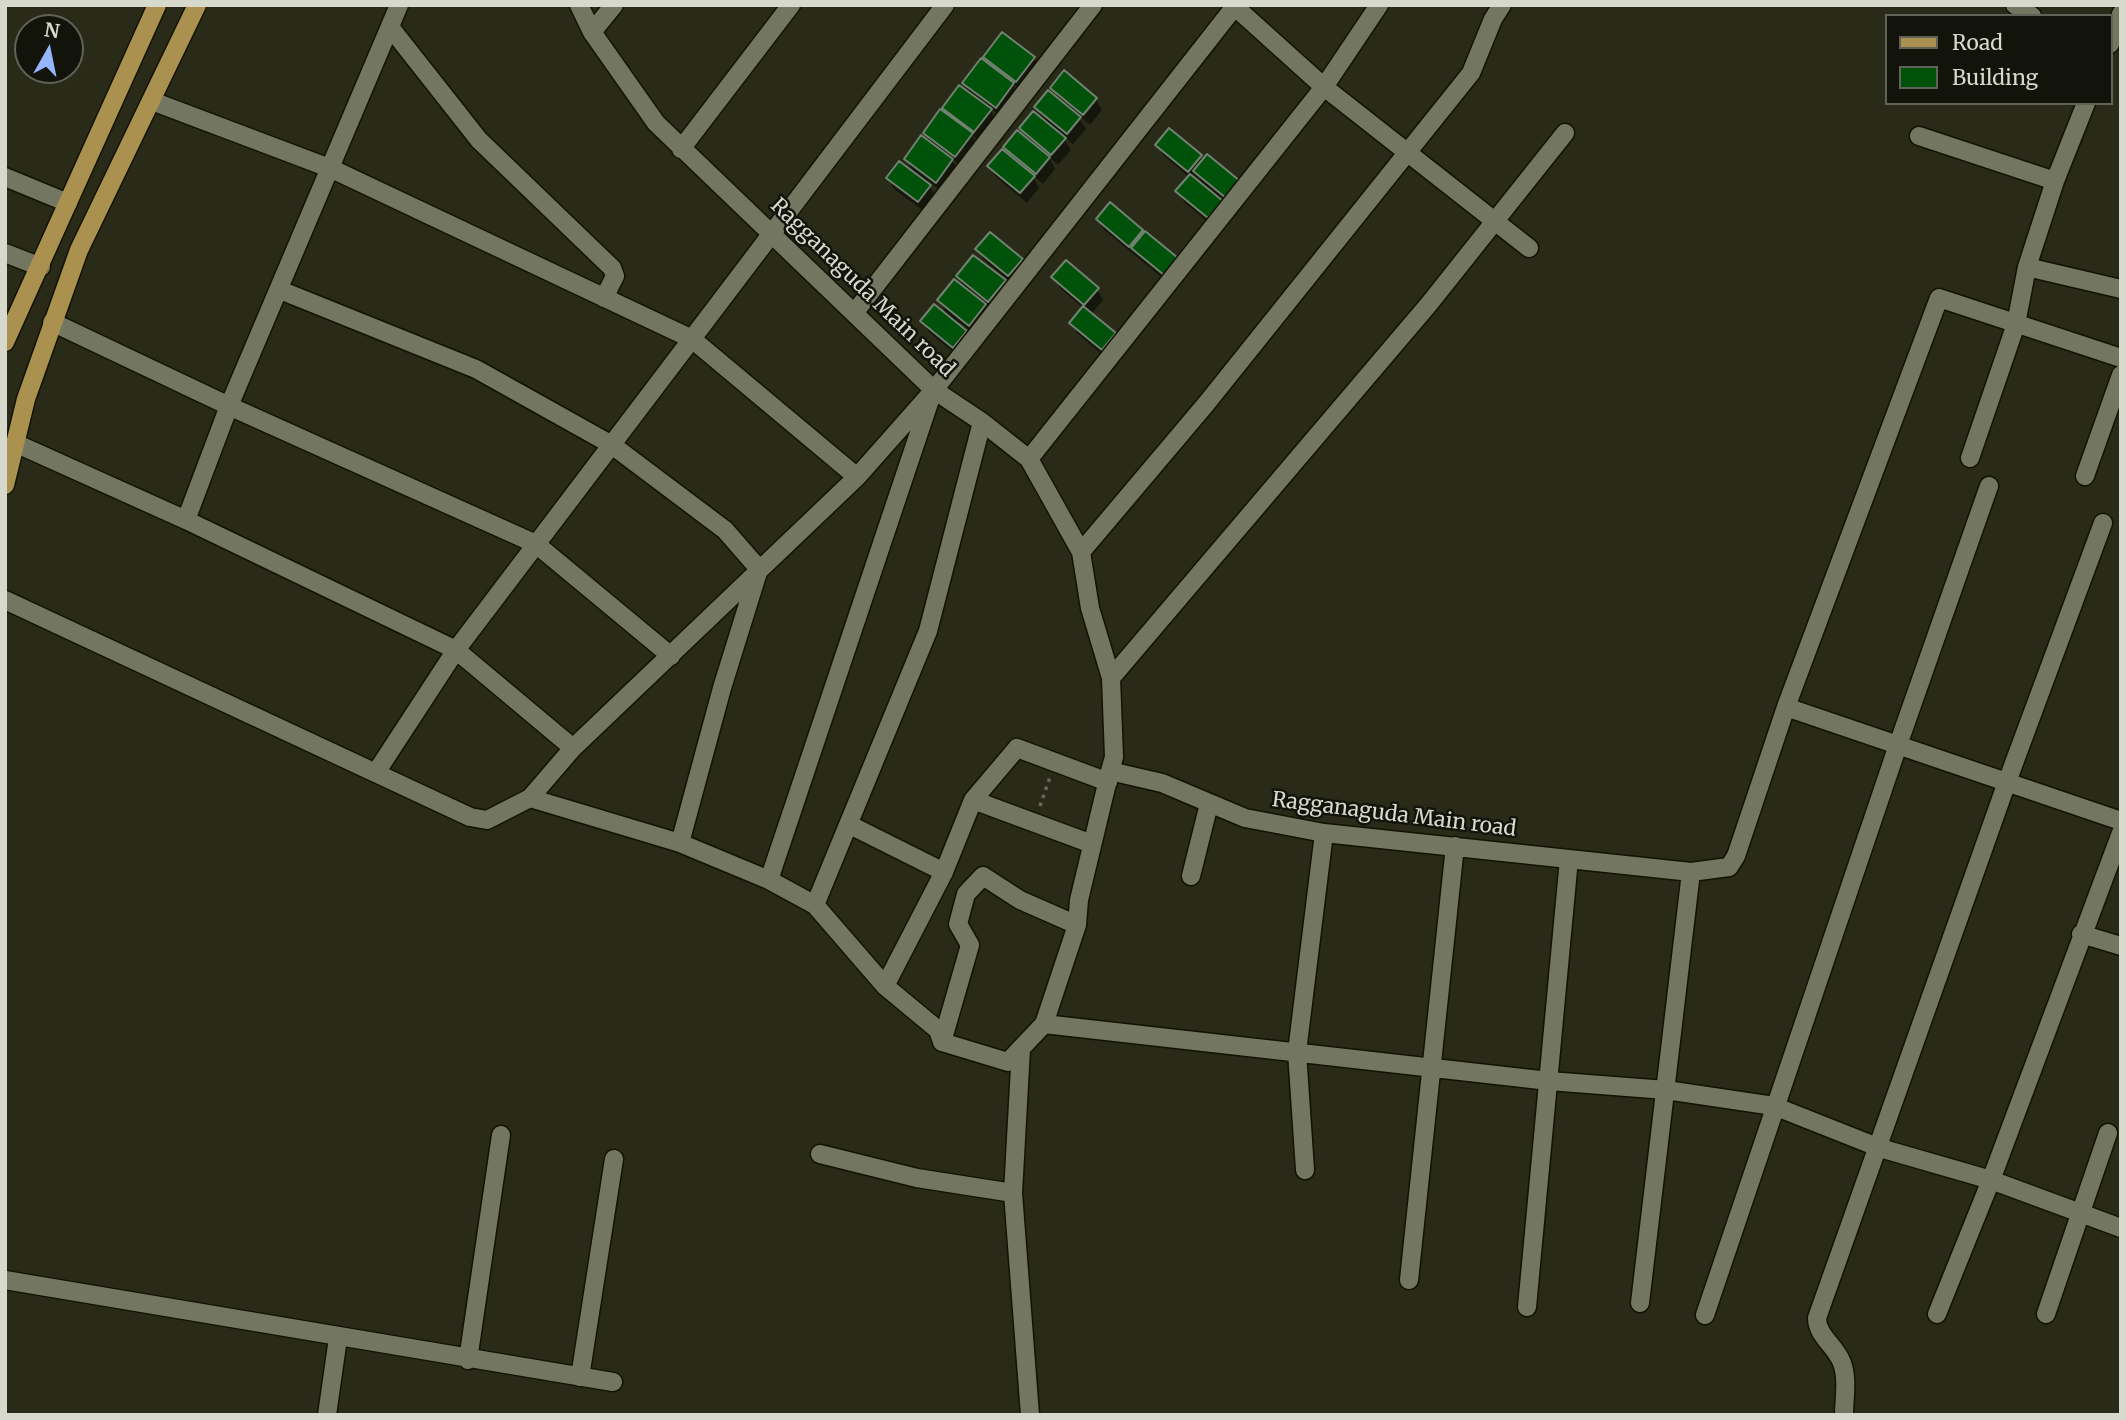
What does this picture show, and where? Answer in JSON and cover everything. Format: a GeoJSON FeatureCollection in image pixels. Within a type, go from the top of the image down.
{"type":"FeatureCollection","features":[{"type":"Feature","properties":{"kind":"main road"},"geometry":{"type":"LineString","coordinates":[[5,342],[157,5]]}},
{"type":"Feature","properties":{"kind":"main road"},"geometry":{"type":"LineString","coordinates":[[5,485],[26,398],[79,250],[197,5]]}},
{"type":"Feature","properties":{"kind":"street"},"geometry":{"type":"LineString","coordinates":[[186,520],[229,406],[332,169],[399,5]]}},
{"type":"Feature","properties":{"kind":"street","name":"Ragganaguda Main road"},"geometry":{"type":"LineString","coordinates":[[579,5],[592,32],[636,99],[681,149],[855,312],[933,390],[982,422],[1029,459],[1081,552],[1090,608],[1111,678],[1114,757],[1109,776],[1162,783],[1245,818],[1324,833],[1691,872],[1729,867],[1736,856],[1786,707]]}},
{"type":"Feature","properties":{"kind":"street"},"geometry":{"type":"LineString","coordinates":[[592,32],[614,5]]}},
{"type":"Feature","properties":{"kind":"street"},"geometry":{"type":"LineString","coordinates":[[681,149],[791,5]]}},
{"type":"Feature","properties":{"kind":"street"},"geometry":{"type":"LineString","coordinates":[[377,771],[456,650],[945,5]]}},
{"type":"Feature","properties":{"kind":"street"},"geometry":{"type":"LineString","coordinates":[[855,312],[1093,5]]}},
{"type":"Feature","properties":{"kind":"street"},"geometry":{"type":"LineString","coordinates":[[1029,459],[1324,87],[1379,5]]}},
{"type":"Feature","properties":{"kind":"street"},"geometry":{"type":"LineString","coordinates":[[1081,552],[1206,404],[1471,73],[1493,19],[1502,5]]}},
{"type":"Feature","properties":{"kind":"street"},"geometry":{"type":"LineString","coordinates":[[5,600],[377,771],[470,817],[487,820],[530,798],[573,748],[857,477],[933,390],[1235,6],[1324,87],[1529,248]]}},
{"type":"Feature","properties":{"kind":"street"},"geometry":{"type":"LineString","coordinates":[[2112,38],[2121,14]]}},
{"type":"Feature","properties":{"kind":"street"},"geometry":{"type":"LineString","coordinates":[[390,27],[479,140],[612,268],[615,276],[604,298]]}},
{"type":"Feature","properties":{"kind":"street"},"geometry":{"type":"LineString","coordinates":[[152,100],[332,169],[692,339],[857,477]]}},
{"type":"Feature","properties":{"kind":"street"},"geometry":{"type":"LineString","coordinates":[[1970,458],[2016,324],[2028,267],[2055,181],[2085,105]]}},
{"type":"Feature","properties":{"kind":"street"},"geometry":{"type":"LineString","coordinates":[[1111,678],[1310,447],[1566,133]]}},
{"type":"Feature","properties":{"kind":"street"},"geometry":{"type":"LineString","coordinates":[[1919,136],[2055,181]]}},
{"type":"Feature","properties":{"kind":"street"},"geometry":{"type":"LineString","coordinates":[[5,177],[68,203]]}},
{"type":"Feature","properties":{"kind":"street"},"geometry":{"type":"LineString","coordinates":[[5,253],[41,267]]}},
{"type":"Feature","properties":{"kind":"street"},"geometry":{"type":"LineString","coordinates":[[2028,267],[2121,289]]}},
{"type":"Feature","properties":{"kind":"street"},"geometry":{"type":"LineString","coordinates":[[280,290],[476,369],[612,444],[725,530],[760,569]]}},
{"type":"Feature","properties":{"kind":"street"},"geometry":{"type":"LineString","coordinates":[[2121,358],[1939,298],[1786,707],[2121,821]]}},
{"type":"Feature","properties":{"kind":"street"},"geometry":{"type":"LineString","coordinates":[[52,322],[229,406],[536,544],[671,656]]}},
{"type":"Feature","properties":{"kind":"street"},"geometry":{"type":"LineString","coordinates":[[2085,476],[2121,375]]}},
{"type":"Feature","properties":{"kind":"street"},"geometry":{"type":"LineString","coordinates":[[769,880],[859,620],[933,390]]}},
{"type":"Feature","properties":{"kind":"street"},"geometry":{"type":"LineString","coordinates":[[815,905],[928,632],[982,422]]}},
{"type":"Feature","properties":{"kind":"street"},"geometry":{"type":"LineString","coordinates":[[15,443],[186,520],[456,650],[573,748]]}},
{"type":"Feature","properties":{"kind":"street"},"geometry":{"type":"LineString","coordinates":[[1705,1315],[1898,745],[1989,486]]}},
{"type":"Feature","properties":{"kind":"street"},"geometry":{"type":"LineString","coordinates":[[1844,1415],[1843,1368],[1834,1347],[1817,1327],[1817,1318],[1880,1148],[2007,782],[2104,523]]}},
{"type":"Feature","properties":{"kind":"street"},"geometry":{"type":"LineString","coordinates":[[680,844],[722,688],[760,569]]}},
{"type":"Feature","properties":{"kind":"street"},"geometry":{"type":"LineString","coordinates":[[885,986],[944,872],[973,800],[1017,748],[1055,762],[1109,776],[1079,900],[1077,925],[1044,1024],[1008,1062],[942,1042]]}},
{"type":"Feature","properties":{"kind":"street"},"geometry":{"type":"LineString","coordinates":[[530,798],[680,844],[769,880],[815,905],[885,986],[938,1030],[942,1042]]}},
{"type":"Feature","properties":{"kind":"street"},"geometry":{"type":"LineString","coordinates":[[973,800],[1033,825],[1092,844]]}},
{"type":"Feature","properties":{"kind":"street"},"geometry":{"type":"LineString","coordinates":[[1191,876],[1209,804]]}},
{"type":"Feature","properties":{"kind":"street"},"geometry":{"type":"LineString","coordinates":[[850,825],[944,872]]}},
{"type":"Feature","properties":{"kind":"street"},"geometry":{"type":"LineString","coordinates":[[1937,1314],[1992,1180],[2121,832]]}},
{"type":"Feature","properties":{"kind":"street"},"geometry":{"type":"LineString","coordinates":[[1305,1170],[1297,1052],[1324,833]]}},
{"type":"Feature","properties":{"kind":"street"},"geometry":{"type":"LineString","coordinates":[[1409,1280],[1455,846]]}},
{"type":"Feature","properties":{"kind":"street"},"geometry":{"type":"LineString","coordinates":[[1527,1307],[1569,859]]}},
{"type":"Feature","properties":{"kind":"street"},"geometry":{"type":"LineString","coordinates":[[1640,1303],[1691,872]]}},
{"type":"Feature","properties":{"kind":"street"},"geometry":{"type":"LineString","coordinates":[[942,1042],[970,945],[958,924],[960,914],[966,894],[983,876],[1020,900],[1077,925]]}},
{"type":"Feature","properties":{"kind":"street"},"geometry":{"type":"LineString","coordinates":[[2081,934],[2121,946]]}},
{"type":"Feature","properties":{"kind":"street"},"geometry":{"type":"LineString","coordinates":[[1044,1024],[1549,1081],[1666,1090],[1774,1107],[1880,1148],[1992,1180],[2121,1228]]}},
{"type":"Feature","properties":{"kind":"street"},"geometry":{"type":"LineString","coordinates":[[1021,1049],[1013,1194],[1030,1415]]}},
{"type":"Feature","properties":{"kind":"street"},"geometry":{"type":"LineString","coordinates":[[2046,1314],[2108,1133]]}},
{"type":"Feature","properties":{"kind":"street"},"geometry":{"type":"LineString","coordinates":[[468,1360],[501,1135]]}},
{"type":"Feature","properties":{"kind":"street"},"geometry":{"type":"LineString","coordinates":[[820,1154],[917,1178],[1013,1194]]}},
{"type":"Feature","properties":{"kind":"street"},"geometry":{"type":"LineString","coordinates":[[580,1377],[614,1159]]}},
{"type":"Feature","properties":{"kind":"street"},"geometry":{"type":"LineString","coordinates":[[5,1280],[468,1360],[613,1382]]}},
{"type":"Feature","properties":{"kind":"street"},"geometry":{"type":"LineString","coordinates":[[327,1415],[338,1338]]}},
{"type":"Feature","properties":{"kind":"path"},"geometry":{"type":"LineString","coordinates":[[1033,825],[1055,762]]}},
{"type":"Feature","properties":{"kind":"building"},"geometry":{"type":"Polygon","coordinates":[[[1002,32],[1035,57],[1016,82],[983,57],[1002,32]]]}},
{"type":"Feature","properties":{"kind":"building"},"geometry":{"type":"Polygon","coordinates":[[[981,58],[1014,83],[996,108],[962,83],[981,58]]]}},
{"type":"Feature","properties":{"kind":"building"},"geometry":{"type":"Polygon","coordinates":[[[1064,70],[1097,98],[1083,115],[1050,88],[1064,70]]]}},
{"type":"Feature","properties":{"kind":"building"},"geometry":{"type":"Polygon","coordinates":[[[959,85],[992,109],[974,132],[942,108],[959,85]]]}},
{"type":"Feature","properties":{"kind":"building"},"geometry":{"type":"Polygon","coordinates":[[[1048,90],[1081,117],[1067,134],[1034,107],[1048,90]]]}},
{"type":"Feature","properties":{"kind":"building"},"geometry":{"type":"Polygon","coordinates":[[[940,109],[973,133],[955,157],[923,133],[940,109]]]}},
{"type":"Feature","properties":{"kind":"building"},"geometry":{"type":"Polygon","coordinates":[[[1033,111],[1066,138],[1051,155],[1019,128],[1033,111]]]}},
{"type":"Feature","properties":{"kind":"building"},"geometry":{"type":"Polygon","coordinates":[[[1169,128],[1202,155],[1188,172],[1155,145],[1169,128]]]}},
{"type":"Feature","properties":{"kind":"building"},"geometry":{"type":"Polygon","coordinates":[[[1017,130],[1050,157],[1036,174],[1003,147],[1017,130]]]}},
{"type":"Feature","properties":{"kind":"building"},"geometry":{"type":"Polygon","coordinates":[[[921,135],[953,159],[936,183],[904,159],[921,135]]]}},
{"type":"Feature","properties":{"kind":"building"},"geometry":{"type":"Polygon","coordinates":[[[1002,149],[1035,176],[1020,193],[987,166],[1002,149]]]}},
{"type":"Feature","properties":{"kind":"building"},"geometry":{"type":"Polygon","coordinates":[[[1207,154],[1240,181],[1226,198],[1193,171],[1207,154]]]}},
{"type":"Feature","properties":{"kind":"building"},"geometry":{"type":"Polygon","coordinates":[[[899,161],[931,185],[918,202],[886,178],[899,161]]]}},
{"type":"Feature","properties":{"kind":"building"},"geometry":{"type":"Polygon","coordinates":[[[1190,174],[1223,201],[1208,218],[1175,191],[1190,174]]]}},
{"type":"Feature","properties":{"kind":"building"},"geometry":{"type":"Polygon","coordinates":[[[1110,202],[1143,230],[1129,247],[1096,219],[1110,202]]]}},
{"type":"Feature","properties":{"kind":"building"},"geometry":{"type":"Polygon","coordinates":[[[1145,231],[1178,258],[1164,275],[1131,248],[1145,231]]]}},
{"type":"Feature","properties":{"kind":"building"},"geometry":{"type":"Polygon","coordinates":[[[990,232],[1023,259],[1008,276],[975,249],[990,232]]]}},
{"type":"Feature","properties":{"kind":"building"},"geometry":{"type":"Polygon","coordinates":[[[973,255],[1006,280],[988,302],[956,276],[973,255]]]}},
{"type":"Feature","properties":{"kind":"building"},"geometry":{"type":"Polygon","coordinates":[[[1066,260],[1099,288],[1084,305],[1051,277],[1066,260]]]}},
{"type":"Feature","properties":{"kind":"building"},"geometry":{"type":"Polygon","coordinates":[[[954,279],[986,304],[969,326],[937,300],[954,279]]]}},
{"type":"Feature","properties":{"kind":"building"},"geometry":{"type":"Polygon","coordinates":[[[934,304],[967,331],[953,348],[920,321],[934,304]]]}},
{"type":"Feature","properties":{"kind":"building"},"geometry":{"type":"Polygon","coordinates":[[[1083,306],[1116,333],[1102,350],[1069,323],[1083,306]]]}}]}
